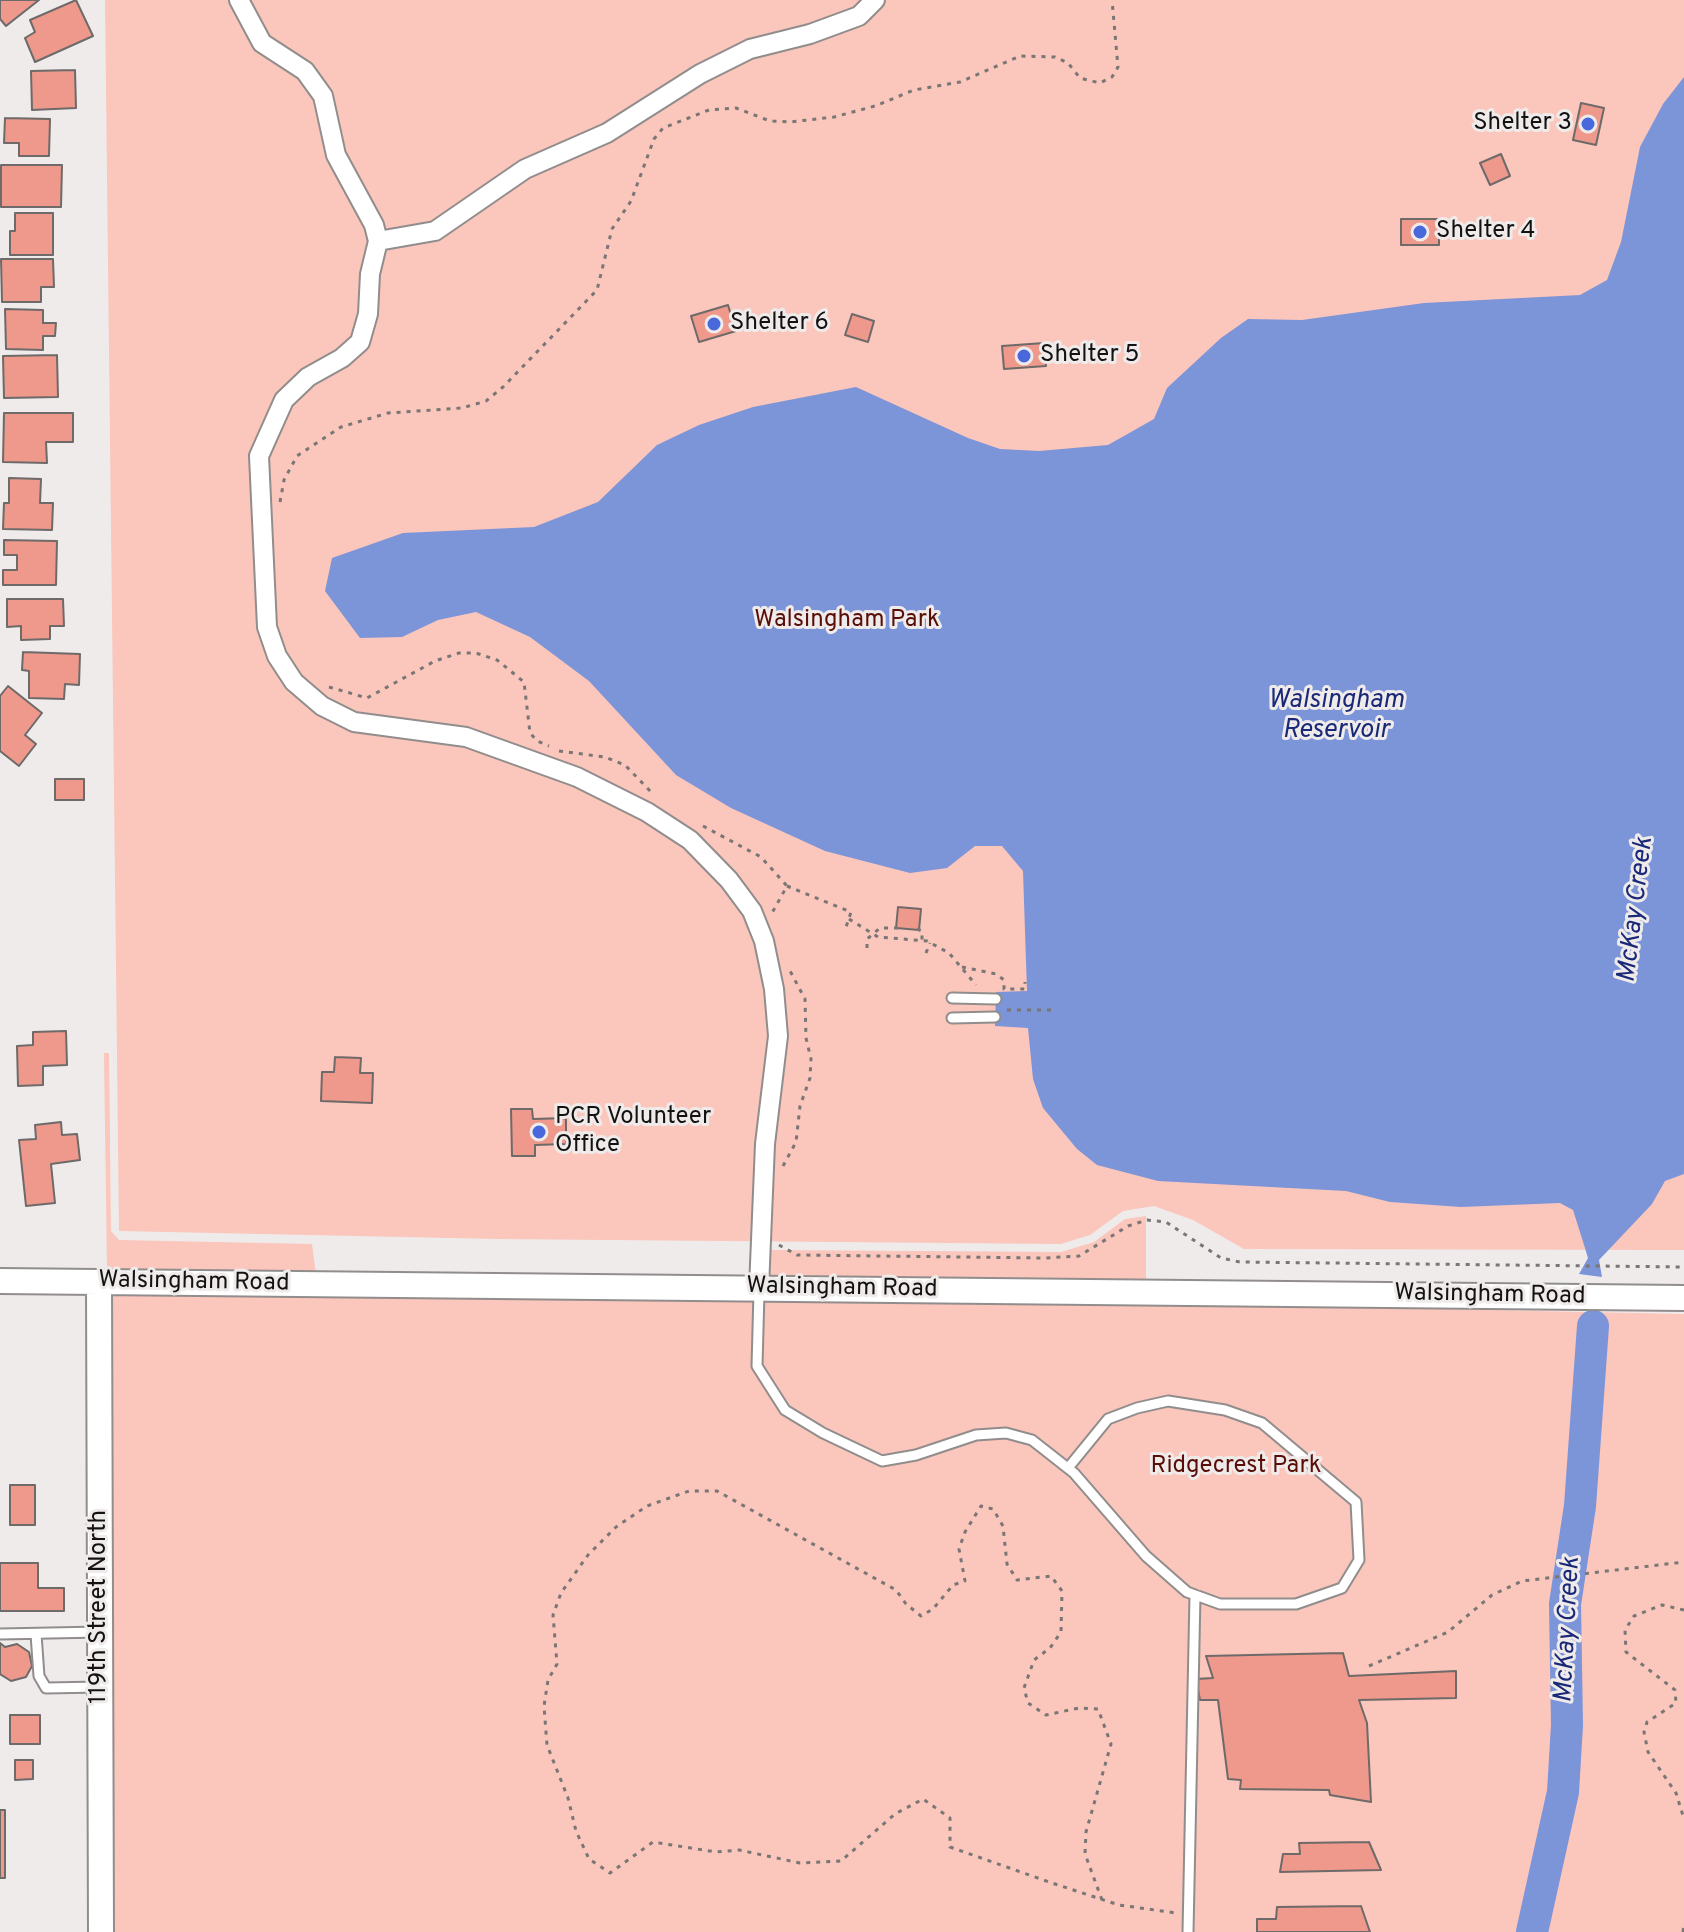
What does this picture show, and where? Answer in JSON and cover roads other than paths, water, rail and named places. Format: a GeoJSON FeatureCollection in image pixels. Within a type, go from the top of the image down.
{"type":"FeatureCollection","features":[{"type":"Feature","properties":{"kind":"street"},"geometry":{"type":"LineString","coordinates":[[239,0],[262,43],[305,71],[323,96],[336,155],[374,225],[378,241],[370,274],[368,314],[360,342],[342,358],[308,377],[284,400],[259,456],[267,627],[277,656],[294,682],[322,706],[354,722],[466,737],[577,777],[647,812],[690,840],[729,880],[752,911],[764,941],[774,989],[778,1036],[765,1144],[759,1288]]}},
{"type":"Feature","properties":{"kind":"street"},"geometry":{"type":"LineString","coordinates":[[378,241],[435,231],[525,169],[607,133],[700,74],[750,49],[810,34],[859,16],[875,0]]}},
{"type":"Feature","properties":{"kind":"street","name":"Walsingham Road"},"geometry":{"type":"LineString","coordinates":[[0,1281],[1684,1298]]}},
{"type":"Feature","properties":{"kind":"street","name":"119th Street North"},"geometry":{"type":"LineString","coordinates":[[99,1282],[101,1932]]}},
{"type":"Feature","properties":{"kind":"lane"},"geometry":{"type":"LineString","coordinates":[[952,998],[996,999]]}},
{"type":"Feature","properties":{"kind":"lane"},"geometry":{"type":"LineString","coordinates":[[952,1018],[995,1017]]}},
{"type":"Feature","properties":{"kind":"lane"},"geometry":{"type":"LineString","coordinates":[[759,1288],[757,1366],[785,1410],[823,1433],[882,1461],[916,1455],[976,1435],[1006,1433],[1032,1440],[1068,1468],[1146,1556],[1195,1595],[1220,1604],[1296,1604],[1342,1588],[1359,1560],[1356,1502],[1262,1423],[1225,1410],[1168,1401],[1108,1419],[1068,1468]]}},
{"type":"Feature","properties":{"kind":"lane"},"geometry":{"type":"LineString","coordinates":[[1188,1932],[1195,1595]]}},
{"type":"Feature","properties":{"kind":"lane"},"geometry":{"type":"LineString","coordinates":[[0,1634],[100,1632]]}},
{"type":"Feature","properties":{"kind":"lane"},"geometry":{"type":"LineString","coordinates":[[36,1634],[39,1676],[46,1688],[100,1687]]}},
{"type":"Feature","properties":{"kind":"water","name":"Walsingham Reservoir"},"geometry":{"type":"Polygon","coordinates":[[[1684,77],[1684,1174],[1665,1181],[1652,1204],[1599,1260],[1602,1277],[1579,1274],[1588,1258],[1573,1210],[1560,1203],[1461,1207],[1390,1202],[1346,1191],[1158,1181],[1097,1165],[1077,1149],[1043,1108],[1033,1079],[1028,1028],[995,1026],[996,992],[1027,991],[1023,871],[1002,846],[975,846],[947,868],[910,873],[825,851],[731,808],[676,775],[589,681],[530,637],[476,612],[438,620],[402,637],[360,638],[325,591],[332,558],[403,533],[534,527],[598,502],[657,445],[699,425],[753,407],[856,387],[968,438],[1000,449],[1039,451],[1108,445],[1154,419],[1167,388],[1221,338],[1248,319],[1302,320],[1424,303],[1580,295],[1607,280],[1621,242],[1640,147],[1663,104],[1684,77]]]}},
{"type":"Feature","properties":{"kind":"waterway","name":"McKay Creek"},"geometry":{"type":"LineString","coordinates":[[1532,1932],[1563,1792],[1567,1725],[1565,1604],[1580,1506],[1593,1326]]}},
{"type":"Feature","properties":{"kind":"place","name":"Shelter 3"},"geometry":{"type":"Point","coordinates":[1588,124]}},
{"type":"Feature","properties":{"kind":"place","name":"Shelter 4"},"geometry":{"type":"Point","coordinates":[1420,232]}},
{"type":"Feature","properties":{"kind":"place","name":"Shelter 6"},"geometry":{"type":"Point","coordinates":[714,324]}},
{"type":"Feature","properties":{"kind":"place","name":"Shelter 5"},"geometry":{"type":"Point","coordinates":[1024,356]}},
{"type":"Feature","properties":{"kind":"place","name":"PCR Volunteer Office"},"geometry":{"type":"Point","coordinates":[539,1132]}},
{"type":"Feature","properties":{"kind":"park label","name":"Walsingham Park"},"geometry":{"type":"Point","coordinates":[847,621]}},
{"type":"Feature","properties":{"kind":"park label","name":"Ridgecrest Park"},"geometry":{"type":"Point","coordinates":[1236,1467]}}]}
